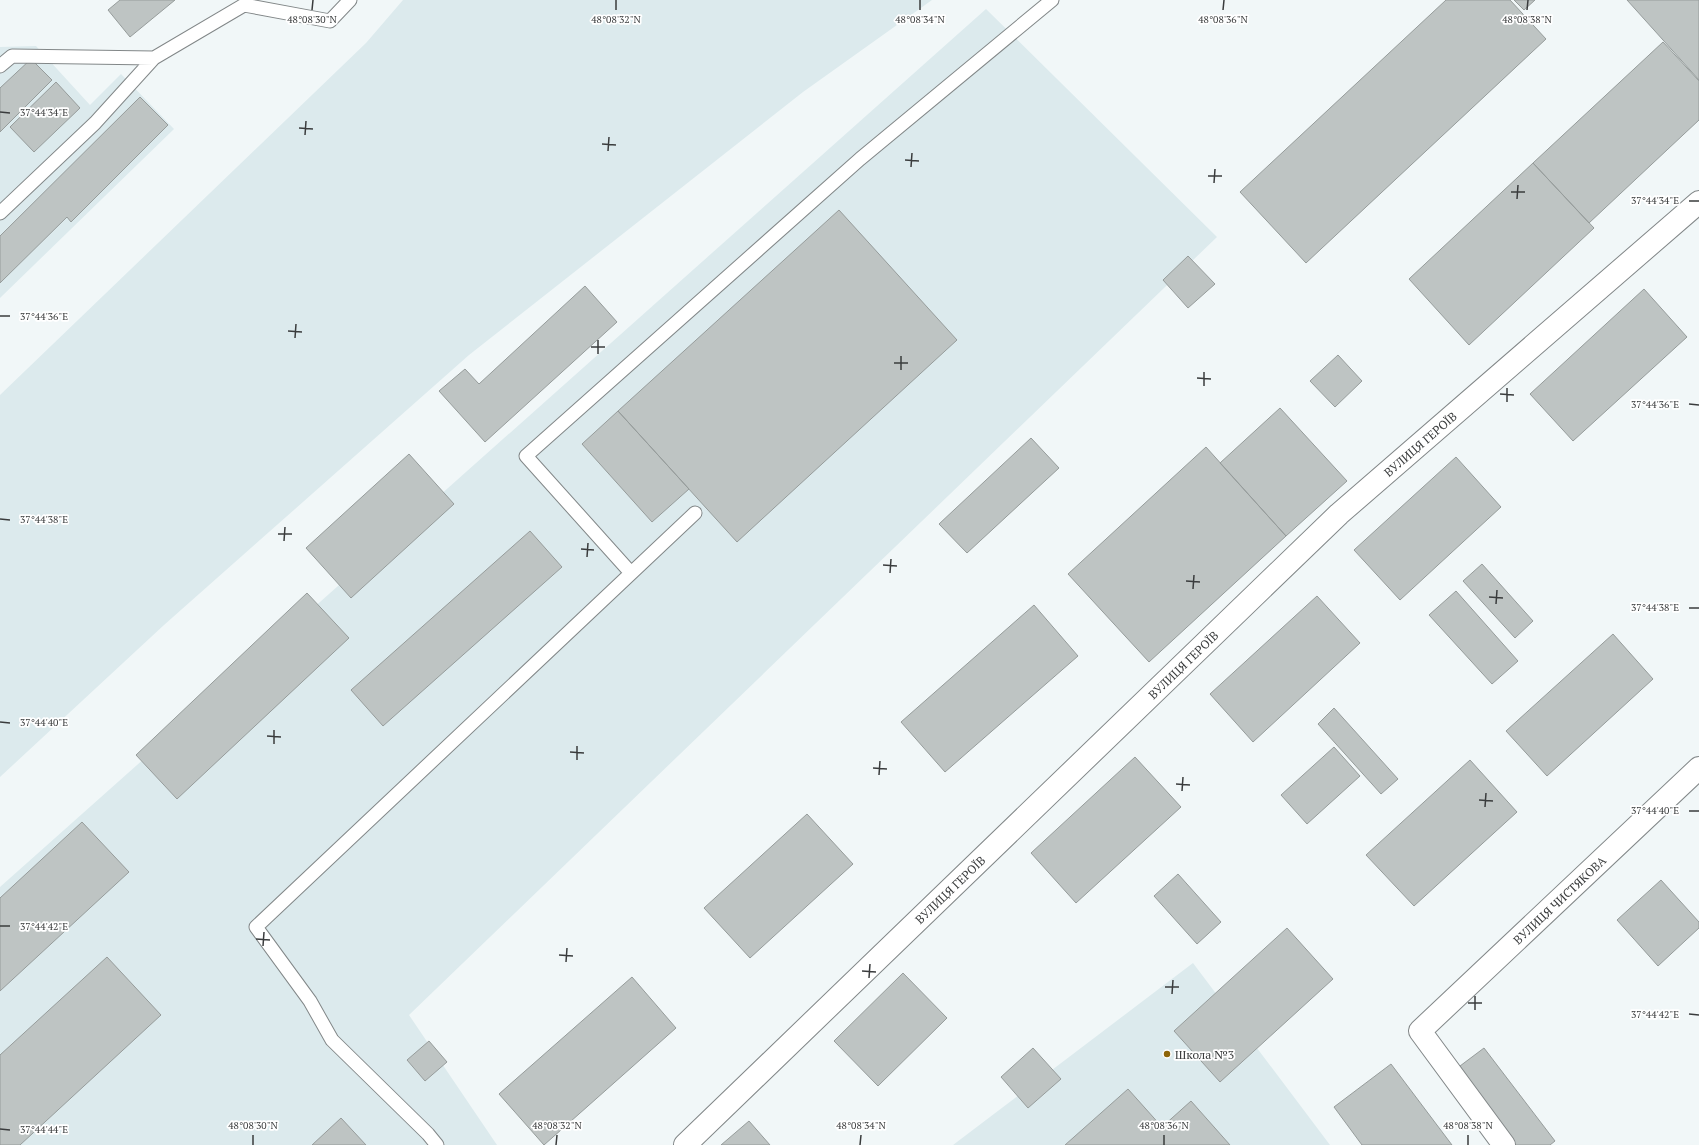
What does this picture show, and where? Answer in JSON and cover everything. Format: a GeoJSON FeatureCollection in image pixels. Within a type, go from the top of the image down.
{"type":"FeatureCollection","features":[{"type":"Feature","properties":{"kind":"street","name":"ВУЛИЦЯ ГЕРОЇВ"},"geometry":{"type":"LineString","coordinates":[[685,1145],[1340,514],[1699,202]]}},
{"type":"Feature","properties":{"kind":"street","name":"ВУЛИЦЯ ЧИСТЯКОВА"},"geometry":{"type":"LineString","coordinates":[[1504,1145],[1420,1031],[1699,768]]}},
{"type":"Feature","properties":{"kind":"lane"},"geometry":{"type":"LineString","coordinates":[[0,213],[95,123],[154,58],[244,5],[330,22],[350,0]]}},
{"type":"Feature","properties":{"kind":"lane"},"geometry":{"type":"LineString","coordinates":[[631,573],[526,456],[860,159],[1052,0]]}},
{"type":"Feature","properties":{"kind":"lane"},"geometry":{"type":"LineString","coordinates":[[0,66],[6,54],[154,58]]}},
{"type":"Feature","properties":{"kind":"lane"},"geometry":{"type":"LineString","coordinates":[[437,1145],[428,1134],[332,1040],[310,1001],[256,927],[695,513]]}},
{"type":"Feature","properties":{"kind":"shaded area"},"geometry":{"type":"Polygon","coordinates":[[[403,0],[932,0],[803,92],[469,355],[164,625],[0,777],[0,395],[366,43],[403,0]]]}},
{"type":"Feature","properties":{"kind":"shaded area"},"geometry":{"type":"Polygon","coordinates":[[[986,9],[1217,237],[409,1015],[497,1145],[0,1145],[0,887],[986,9]]]}},
{"type":"Feature","properties":{"kind":"shaded area"},"geometry":{"type":"Polygon","coordinates":[[[36,46],[90,105],[121,74],[174,129],[0,298],[0,47],[36,46]]]}},
{"type":"Feature","properties":{"kind":"shaded area","name":"Школа №3"},"geometry":{"type":"Polygon","coordinates":[[[1193,963],[1330,1145],[953,1145],[1193,963]]]}},
{"type":"Feature","properties":{"kind":"building"},"geometry":{"type":"Polygon","coordinates":[[[120,0],[175,0],[130,37],[108,10],[120,0]]]}},
{"type":"Feature","properties":{"kind":"building"},"geometry":{"type":"Polygon","coordinates":[[[1446,0],[1510,0],[1546,39],[1306,263],[1240,192],[1446,0]]]}},
{"type":"Feature","properties":{"kind":"building"},"geometry":{"type":"Polygon","coordinates":[[[1514,0],[1535,0],[1524,10],[1514,0]]]}},
{"type":"Feature","properties":{"kind":"building"},"geometry":{"type":"Polygon","coordinates":[[[1627,0],[1699,0],[1699,80],[1627,0]]]}},
{"type":"Feature","properties":{"kind":"building"},"geometry":{"type":"Polygon","coordinates":[[[1663,42],[1699,81],[1699,120],[1589,223],[1533,163],[1663,42]]]}},
{"type":"Feature","properties":{"kind":"building"},"geometry":{"type":"Polygon","coordinates":[[[31,59],[52,80],[0,132],[0,88],[31,59]]]}},
{"type":"Feature","properties":{"kind":"building"},"geometry":{"type":"Polygon","coordinates":[[[56,82],[80,108],[34,152],[10,127],[56,82]]]}},
{"type":"Feature","properties":{"kind":"building"},"geometry":{"type":"Polygon","coordinates":[[[140,97],[168,125],[71,222],[67,217],[0,283],[0,236],[140,97]]]}},
{"type":"Feature","properties":{"kind":"building"},"geometry":{"type":"Polygon","coordinates":[[[1533,163],[1594,228],[1469,345],[1409,279],[1533,163]]]}},
{"type":"Feature","properties":{"kind":"building"},"geometry":{"type":"Polygon","coordinates":[[[839,210],[957,340],[737,542],[618,411],[839,210]]]}},
{"type":"Feature","properties":{"kind":"building"},"geometry":{"type":"Polygon","coordinates":[[[1188,256],[1215,284],[1188,308],[1163,280],[1188,256]]]}},
{"type":"Feature","properties":{"kind":"building"},"geometry":{"type":"Polygon","coordinates":[[[585,286],[617,322],[485,442],[439,391],[465,369],[479,384],[585,286]]]}},
{"type":"Feature","properties":{"kind":"building"},"geometry":{"type":"Polygon","coordinates":[[[1644,289],[1687,337],[1573,441],[1530,394],[1644,289]]]}},
{"type":"Feature","properties":{"kind":"building"},"geometry":{"type":"Polygon","coordinates":[[[1338,355],[1362,381],[1335,407],[1310,381],[1338,355]]]}},
{"type":"Feature","properties":{"kind":"building"},"geometry":{"type":"Polygon","coordinates":[[[1280,408],[1347,481],[1286,536],[1220,463],[1280,408]]]}},
{"type":"Feature","properties":{"kind":"building"},"geometry":{"type":"Polygon","coordinates":[[[618,411],[689,489],[652,522],[582,444],[618,411]]]}},
{"type":"Feature","properties":{"kind":"building"},"geometry":{"type":"Polygon","coordinates":[[[1031,438],[1059,468],[967,553],[939,524],[1031,438]]]}},
{"type":"Feature","properties":{"kind":"building"},"geometry":{"type":"Polygon","coordinates":[[[1206,447],[1286,536],[1149,662],[1068,574],[1206,447]]]}},
{"type":"Feature","properties":{"kind":"building"},"geometry":{"type":"Polygon","coordinates":[[[409,454],[454,504],[351,598],[306,548],[409,454]]]}},
{"type":"Feature","properties":{"kind":"building"},"geometry":{"type":"Polygon","coordinates":[[[1456,457],[1501,507],[1400,600],[1354,550],[1456,457]]]}},
{"type":"Feature","properties":{"kind":"building"},"geometry":{"type":"Polygon","coordinates":[[[530,531],[562,567],[383,726],[351,690],[530,531]]]}},
{"type":"Feature","properties":{"kind":"building"},"geometry":{"type":"Polygon","coordinates":[[[1482,564],[1533,621],[1515,638],[1463,581],[1482,564]]]}},
{"type":"Feature","properties":{"kind":"building"},"geometry":{"type":"Polygon","coordinates":[[[1456,591],[1518,661],[1492,684],[1429,615],[1456,591]]]}},
{"type":"Feature","properties":{"kind":"building"},"geometry":{"type":"Polygon","coordinates":[[[307,593],[349,638],[177,799],[136,755],[307,593]]]}},
{"type":"Feature","properties":{"kind":"building"},"geometry":{"type":"Polygon","coordinates":[[[1317,596],[1360,643],[1253,742],[1210,694],[1317,596]]]}},
{"type":"Feature","properties":{"kind":"building"},"geometry":{"type":"Polygon","coordinates":[[[1034,605],[1078,656],[945,772],[901,722],[1034,605]]]}},
{"type":"Feature","properties":{"kind":"building"},"geometry":{"type":"Polygon","coordinates":[[[1613,634],[1653,679],[1547,776],[1506,731],[1613,634]]]}},
{"type":"Feature","properties":{"kind":"building"},"geometry":{"type":"Polygon","coordinates":[[[1334,708],[1398,779],[1381,794],[1318,724],[1334,708]]]}},
{"type":"Feature","properties":{"kind":"building"},"geometry":{"type":"Polygon","coordinates":[[[1334,747],[1360,776],[1307,824],[1281,795],[1334,747]]]}},
{"type":"Feature","properties":{"kind":"building"},"geometry":{"type":"Polygon","coordinates":[[[1135,757],[1181,807],[1076,903],[1031,853],[1135,757]]]}},
{"type":"Feature","properties":{"kind":"building"},"geometry":{"type":"Polygon","coordinates":[[[1470,760],[1517,812],[1414,906],[1366,855],[1470,760]]]}},
{"type":"Feature","properties":{"kind":"building"},"geometry":{"type":"Polygon","coordinates":[[[807,814],[853,864],[750,958],[704,908],[807,814]]]}},
{"type":"Feature","properties":{"kind":"building"},"geometry":{"type":"Polygon","coordinates":[[[82,822],[129,872],[0,991],[0,898],[82,822]]]}},
{"type":"Feature","properties":{"kind":"building"},"geometry":{"type":"Polygon","coordinates":[[[1178,874],[1221,922],[1197,944],[1154,896],[1178,874]]]}},
{"type":"Feature","properties":{"kind":"building"},"geometry":{"type":"Polygon","coordinates":[[[1661,880],[1699,922],[1699,928],[1658,966],[1617,920],[1661,880]]]}},
{"type":"Feature","properties":{"kind":"building"},"geometry":{"type":"Polygon","coordinates":[[[1287,928],[1333,979],[1220,1082],[1174,1031],[1287,928]]]}},
{"type":"Feature","properties":{"kind":"building"},"geometry":{"type":"Polygon","coordinates":[[[107,957],[161,1015],[20,1145],[0,1145],[0,1055],[107,957]]]}},
{"type":"Feature","properties":{"kind":"building"},"geometry":{"type":"Polygon","coordinates":[[[903,973],[947,1018],[878,1086],[834,1041],[903,973]]]}},
{"type":"Feature","properties":{"kind":"building"},"geometry":{"type":"Polygon","coordinates":[[[632,977],[676,1028],[544,1145],[499,1094],[632,977]]]}},
{"type":"Feature","properties":{"kind":"building"},"geometry":{"type":"Polygon","coordinates":[[[429,1041],[447,1062],[425,1081],[407,1060],[429,1041]]]}},
{"type":"Feature","properties":{"kind":"building"},"geometry":{"type":"Polygon","coordinates":[[[1033,1048],[1061,1079],[1028,1108],[1001,1077],[1033,1048]]]}},
{"type":"Feature","properties":{"kind":"building"},"geometry":{"type":"Polygon","coordinates":[[[1484,1048],[1555,1141],[1550,1145],[1514,1145],[1456,1069],[1484,1048]]]}},
{"type":"Feature","properties":{"kind":"building"},"geometry":{"type":"Polygon","coordinates":[[[1391,1064],[1452,1145],[1362,1145],[1334,1107],[1391,1064]]]}},
{"type":"Feature","properties":{"kind":"building"},"geometry":{"type":"Polygon","coordinates":[[[1128,1089],[1162,1127],[1191,1101],[1230,1145],[1065,1145],[1128,1089]]]}},
{"type":"Feature","properties":{"kind":"building"},"geometry":{"type":"Polygon","coordinates":[[[341,1118],[366,1145],[312,1145],[341,1118]]]}},
{"type":"Feature","properties":{"kind":"building"},"geometry":{"type":"Polygon","coordinates":[[[749,1121],[770,1145],[721,1145],[749,1121]]]}},
{"type":"Feature","properties":{"kind":"place","name":"Школа №3"},"geometry":{"type":"Point","coordinates":[1167,1054]}}]}
